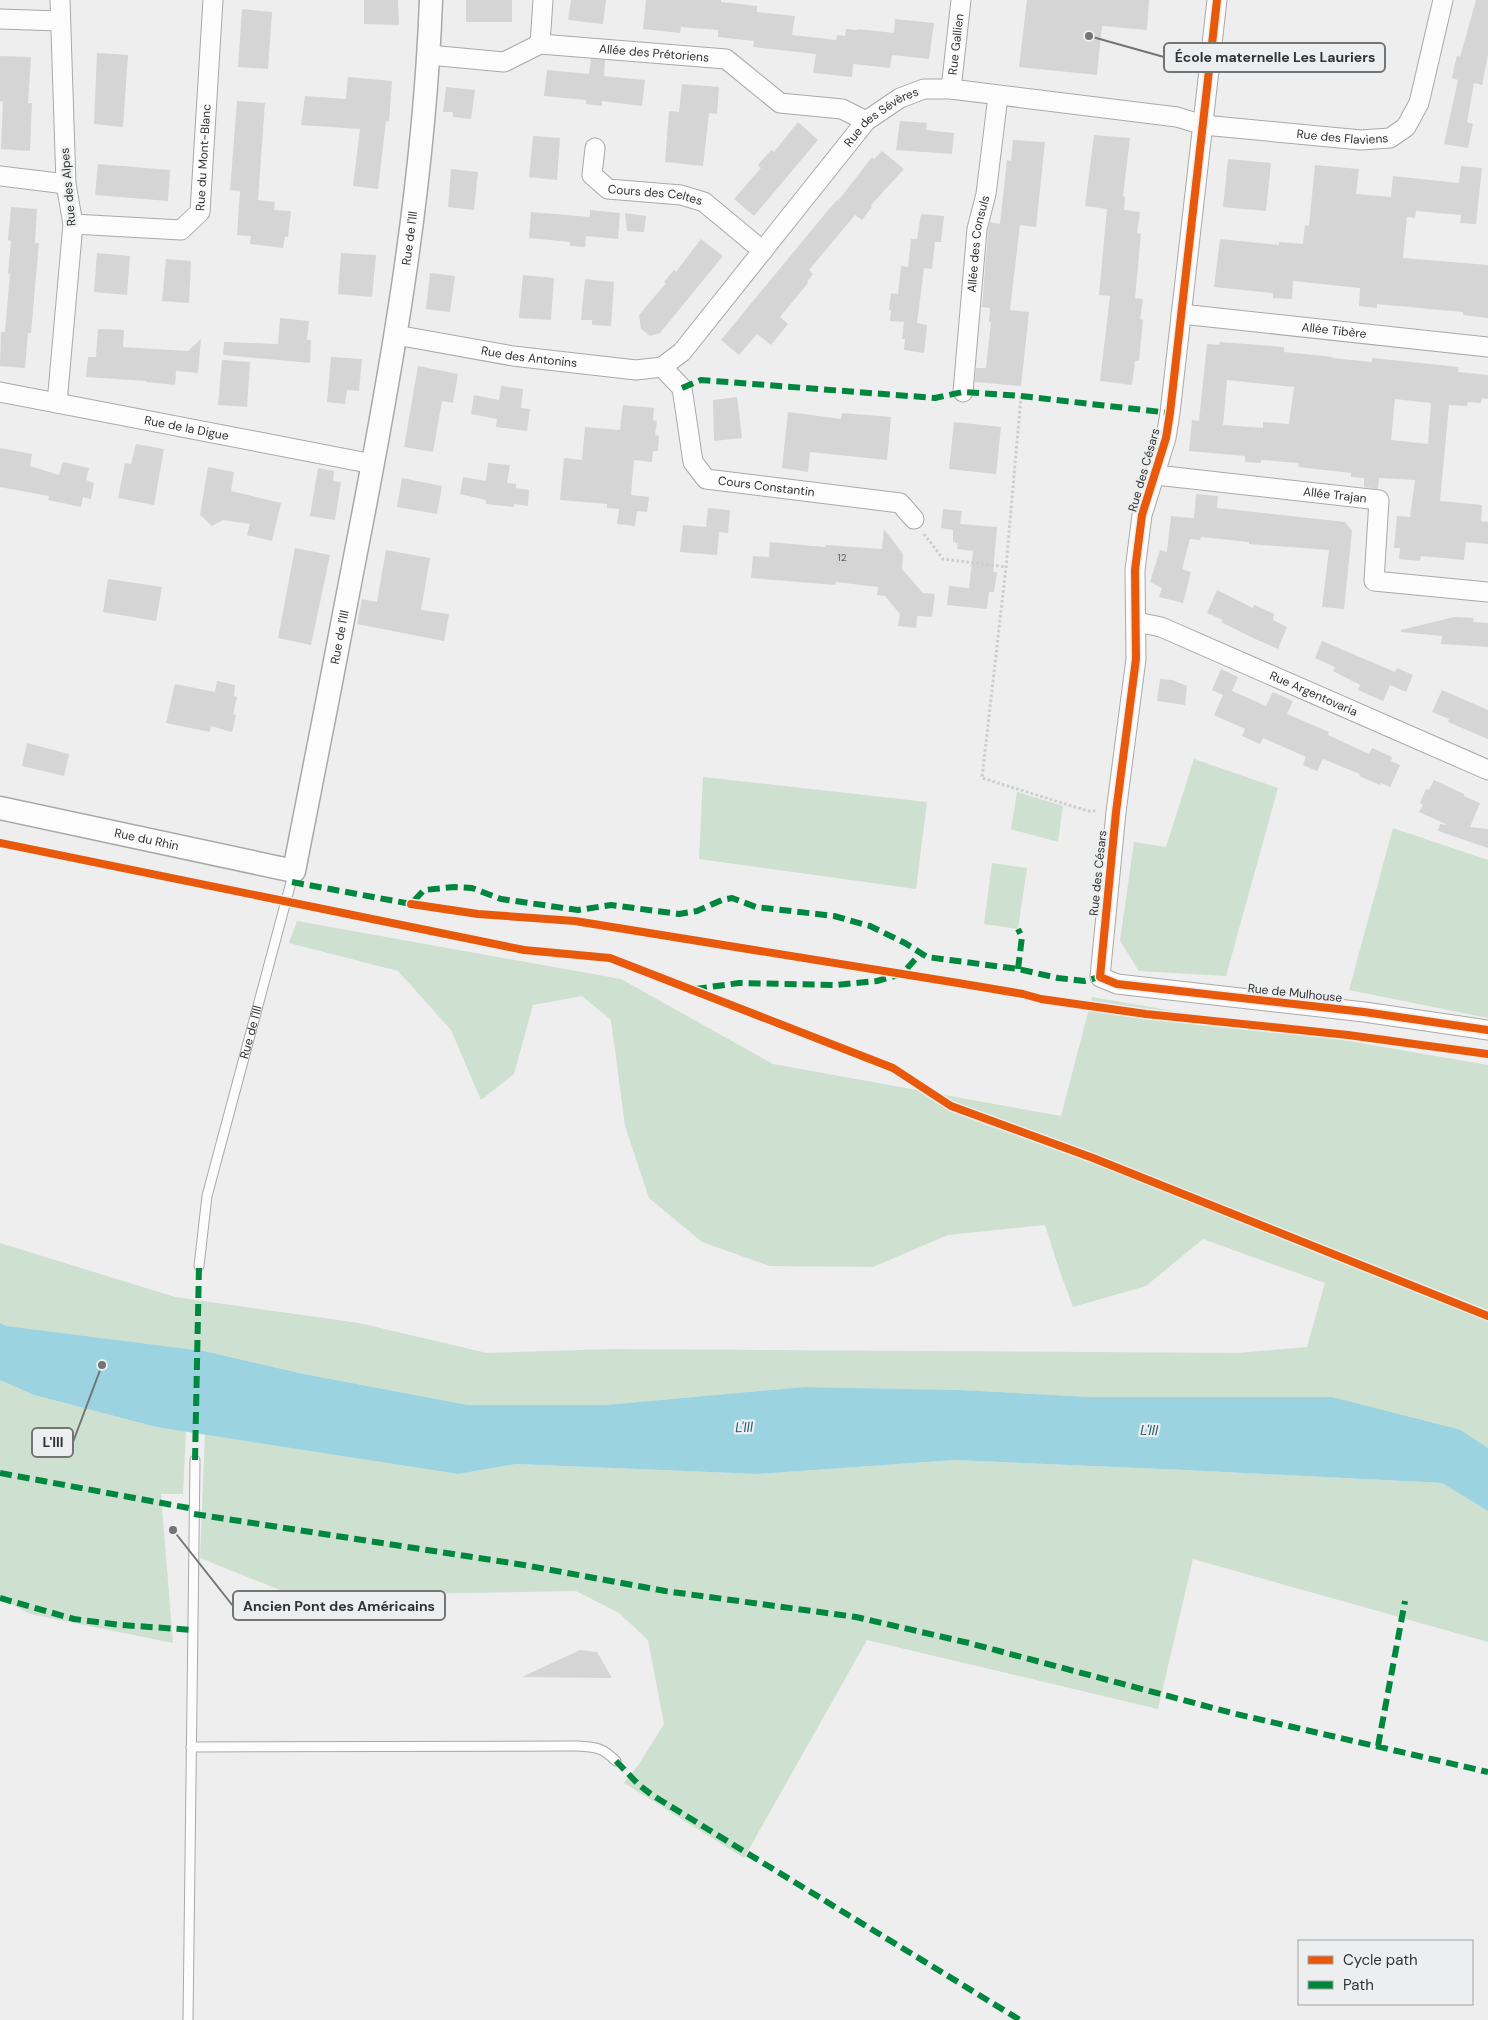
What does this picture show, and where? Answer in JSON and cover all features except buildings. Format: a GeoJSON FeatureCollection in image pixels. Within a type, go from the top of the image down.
{"type":"FeatureCollection","features":[{"type":"Feature","properties":{"kind":"street","name":"Rue des Alpes"},"geometry":{"type":"LineString","coordinates":[[57,403],[73,224],[66,184],[59,21],[60,0]]}},
{"type":"Feature","properties":{"kind":"street","name":"Rue du Mont-Blanc"},"geometry":{"type":"LineString","coordinates":[[73,224],[181,230],[200,212],[213,0]]}},
{"type":"Feature","properties":{"kind":"street","name":"Rue de l'Ill"},"geometry":{"type":"LineString","coordinates":[[294,871],[373,464],[396,335],[412,229],[429,55],[431,0]]}},
{"type":"Feature","properties":{"kind":"street"},"geometry":{"type":"LineString","coordinates":[[429,55],[504,62],[540,44],[543,0]]}},
{"type":"Feature","properties":{"kind":"street","name":"Rue Gallien"},"geometry":{"type":"LineString","coordinates":[[951,89],[961,0]]}},
{"type":"Feature","properties":{"kind":"street","name":"Rue des Césars"},"geometry":{"type":"LineString","coordinates":[[1100,977],[1116,812],[1136,660],[1135,570],[1142,515],[1156,475],[1169,421],[1217,0]]}},
{"type":"Feature","properties":{"kind":"street","name":"Rue des Flaviens"},"geometry":{"type":"LineString","coordinates":[[1203,125],[1361,140],[1390,138],[1406,127],[1419,103],[1443,0]]}},
{"type":"Feature","properties":{"kind":"street"},"geometry":{"type":"LineString","coordinates":[[0,19],[59,21]]}},
{"type":"Feature","properties":{"kind":"street","name":"Allée des Prétoriens"},"geometry":{"type":"LineString","coordinates":[[540,44],[726,59],[780,103],[842,109],[866,121]]}},
{"type":"Feature","properties":{"kind":"street","name":"Rue des Sévères"},"geometry":{"type":"LineString","coordinates":[[662,367],[682,352],[866,121],[900,98],[924,89],[951,89],[1177,117],[1203,125]]}},
{"type":"Feature","properties":{"kind":"street","name":"Allée des Consuls"},"geometry":{"type":"LineString","coordinates":[[963,392],[977,229],[986,194],[998,96]]}},
{"type":"Feature","properties":{"kind":"street","name":"Cours des Celtes"},"geometry":{"type":"LineString","coordinates":[[595,148],[592,175],[608,189],[682,195],[704,202],[763,251]]}},
{"type":"Feature","properties":{"kind":"street"},"geometry":{"type":"LineString","coordinates":[[0,176],[66,184]]}},
{"type":"Feature","properties":{"kind":"street","name":"Allée Tibère"},"geometry":{"type":"LineString","coordinates":[[1181,314],[1488,347]]}},
{"type":"Feature","properties":{"kind":"street","name":"Rue des Antonins"},"geometry":{"type":"LineString","coordinates":[[396,335],[523,357],[636,370],[662,367]]}},
{"type":"Feature","properties":{"kind":"street","name":"Cours Constantin"},"geometry":{"type":"LineString","coordinates":[[662,367],[682,388],[693,462],[706,479],[900,502],[914,519]]}},
{"type":"Feature","properties":{"kind":"street","name":"Rue de la Digue"},"geometry":{"type":"LineString","coordinates":[[0,392],[199,432],[373,464]]}},
{"type":"Feature","properties":{"kind":"street","name":"Allée Trajan"},"geometry":{"type":"LineString","coordinates":[[1156,475],[1379,500],[1374,581],[1488,592]]}},
{"type":"Feature","properties":{"kind":"street","name":"Rue Argentovaria"},"geometry":{"type":"LineString","coordinates":[[1137,622],[1161,627],[1488,770]]}},
{"type":"Feature","properties":{"kind":"street","name":"Rue du Rhin"},"geometry":{"type":"LineString","coordinates":[[0,808],[294,871]]}},
{"type":"Feature","properties":{"kind":"street","name":"Rue de Mulhouse"},"geometry":{"type":"LineString","coordinates":[[1100,977],[1117,984],[1364,1012],[1488,1030]]}},
{"type":"Feature","properties":{"kind":"lane","name":"Rue de l'Ill"},"geometry":{"type":"LineString","coordinates":[[199,1266],[207,1196],[294,871]]}},
{"type":"Feature","properties":{"kind":"lane"},"geometry":{"type":"LineString","coordinates":[[188,2020],[195,1460]]}},
{"type":"Feature","properties":{"kind":"lane"},"geometry":{"type":"LineString","coordinates":[[191,1747],[595,1747],[607,1751],[616,1761]]}},
{"type":"Feature","properties":{"kind":"path"},"geometry":{"type":"LineString","coordinates":[[1021,396],[1006,567],[982,778],[1088,811],[1116,812]]}},
{"type":"Feature","properties":{"kind":"path"},"geometry":{"type":"LineString","coordinates":[[914,519],[944,559],[1006,567]]}},
{"type":"Feature","properties":{"kind":"green space"},"geometry":{"type":"Polygon","coordinates":[[[1194,759],[1278,788],[1226,976],[1139,971],[1120,941],[1134,842],[1166,847],[1194,759]]]}},
{"type":"Feature","properties":{"kind":"green space"},"geometry":{"type":"Polygon","coordinates":[[[703,777],[927,802],[916,889],[699,859],[703,777]]]}},
{"type":"Feature","properties":{"kind":"green space"},"geometry":{"type":"Polygon","coordinates":[[[1017,792],[1063,806],[1058,842],[1011,829],[1017,792]]]}},
{"type":"Feature","properties":{"kind":"green space"},"geometry":{"type":"Polygon","coordinates":[[[1393,828],[1488,860],[1488,1018],[1349,990],[1393,828]]]}},
{"type":"Feature","properties":{"kind":"green space"},"geometry":{"type":"Polygon","coordinates":[[[992,863],[1027,868],[1018,929],[984,924],[992,863]]]}},
{"type":"Feature","properties":{"kind":"green space"},"geometry":{"type":"Polygon","coordinates":[[[297,921],[621,979],[773,1064],[1061,1116],[1092,997],[1488,1065],[1488,1448],[1461,1430],[1090,1397],[961,1390],[804,1387],[605,1405],[468,1405],[304,1374],[204,1351],[7,1326],[0,1323],[0,1243],[175,1297],[359,1323],[487,1353],[612,1349],[1238,1353],[1307,1347],[1325,1283],[1203,1239],[1146,1286],[1073,1307],[1045,1225],[948,1235],[873,1267],[770,1266],[702,1242],[649,1198],[625,1126],[611,1020],[582,996],[533,1005],[514,1074],[481,1100],[451,1030],[398,971],[289,943],[297,921]]]}},
{"type":"Feature","properties":{"kind":"green space"},"geometry":{"type":"Polygon","coordinates":[[[0,1380],[34,1395],[156,1427],[186,1431],[183,1494],[161,1494],[173,1643],[30,1614],[0,1598],[0,1380]]]}},
{"type":"Feature","properties":{"kind":"green space"},"geometry":{"type":"Polygon","coordinates":[[[205,1434],[458,1474],[516,1464],[757,1474],[955,1460],[1442,1483],[1488,1511],[1488,1642],[1193,1559],[1158,1709],[867,1640],[744,1858],[624,1783],[639,1764],[664,1724],[648,1640],[619,1613],[576,1591],[295,1596],[200,1558],[205,1434]]]}},
{"type":"Feature","properties":{"kind":"water"},"geometry":{"type":"Polygon","coordinates":[[[0,1323],[7,1326],[204,1351],[304,1374],[468,1405],[605,1405],[804,1387],[961,1390],[1090,1397],[1332,1397],[1461,1430],[1488,1448],[1488,1511],[1442,1483],[955,1460],[757,1474],[516,1464],[458,1474],[156,1427],[34,1395],[0,1380],[0,1323]]]}},
{"type":"Feature","properties":{"kind":"marked path"},"geometry":{"type":"LineString","coordinates":[[682,388],[701,380],[935,398],[963,392],[1021,396],[1170,413]]}},
{"type":"Feature","properties":{"kind":"marked path"},"geometry":{"type":"LineString","coordinates":[[292,882],[411,904],[424,890],[454,887],[472,888],[501,899],[578,910],[611,905],[679,914],[697,911],[722,900],[732,898],[756,907],[834,916],[870,926],[905,943],[927,957],[1018,969],[1058,978],[1084,981],[1100,977]]}},
{"type":"Feature","properties":{"kind":"marked path"},"geometry":{"type":"LineString","coordinates":[[1018,929],[1022,937],[1018,969]]}},
{"type":"Feature","properties":{"kind":"marked path"},"geometry":{"type":"LineString","coordinates":[[695,989],[739,983],[835,985],[877,981],[902,974],[921,953]]}},
{"type":"Feature","properties":{"kind":"marked path"},"geometry":{"type":"LineString","coordinates":[[195,1460],[199,1266]]}},
{"type":"Feature","properties":{"kind":"marked path"},"geometry":{"type":"LineString","coordinates":[[0,1473],[194,1509]]}},
{"type":"Feature","properties":{"kind":"marked path"},"geometry":{"type":"LineString","coordinates":[[194,1514],[524,1565],[665,1591],[856,1617],[969,1643],[1232,1713],[1488,1772]]}},
{"type":"Feature","properties":{"kind":"marked path"},"geometry":{"type":"LineString","coordinates":[[0,1598],[74,1619],[121,1625],[193,1630]]}},
{"type":"Feature","properties":{"kind":"marked path"},"geometry":{"type":"LineString","coordinates":[[1378,1746],[1405,1601]]}},
{"type":"Feature","properties":{"kind":"marked path"},"geometry":{"type":"LineString","coordinates":[[616,1761],[639,1785],[652,1795],[1020,2020]]}},
{"type":"Feature","properties":{"kind":"cycle path"},"geometry":{"type":"LineString","coordinates":[[1217,0],[1170,413],[1166,438],[1142,515],[1135,570],[1136,659],[1116,812],[1100,977],[1117,984],[1364,1012],[1488,1030]]}},
{"type":"Feature","properties":{"kind":"cycle path"},"geometry":{"type":"LineString","coordinates":[[0,843],[524,950],[610,958],[893,1068],[951,1106],[1093,1158],[1488,1316]]}},
{"type":"Feature","properties":{"kind":"cycle path"},"geometry":{"type":"LineString","coordinates":[[411,904],[478,914],[575,921],[958,983],[1023,994],[1041,999],[1146,1014],[1348,1035],[1488,1054]]}},
{"type":"Feature","properties":{"kind":"place","name":"École maternelle Les Lauriers"},"geometry":{"type":"Point","coordinates":[1089,36]}},
{"type":"Feature","properties":{"kind":"place","name":"L'Ill"},"geometry":{"type":"Point","coordinates":[102,1365]}},
{"type":"Feature","properties":{"kind":"place","name":"Ancien Pont des Américains"},"geometry":{"type":"Point","coordinates":[173,1530]}}]}
